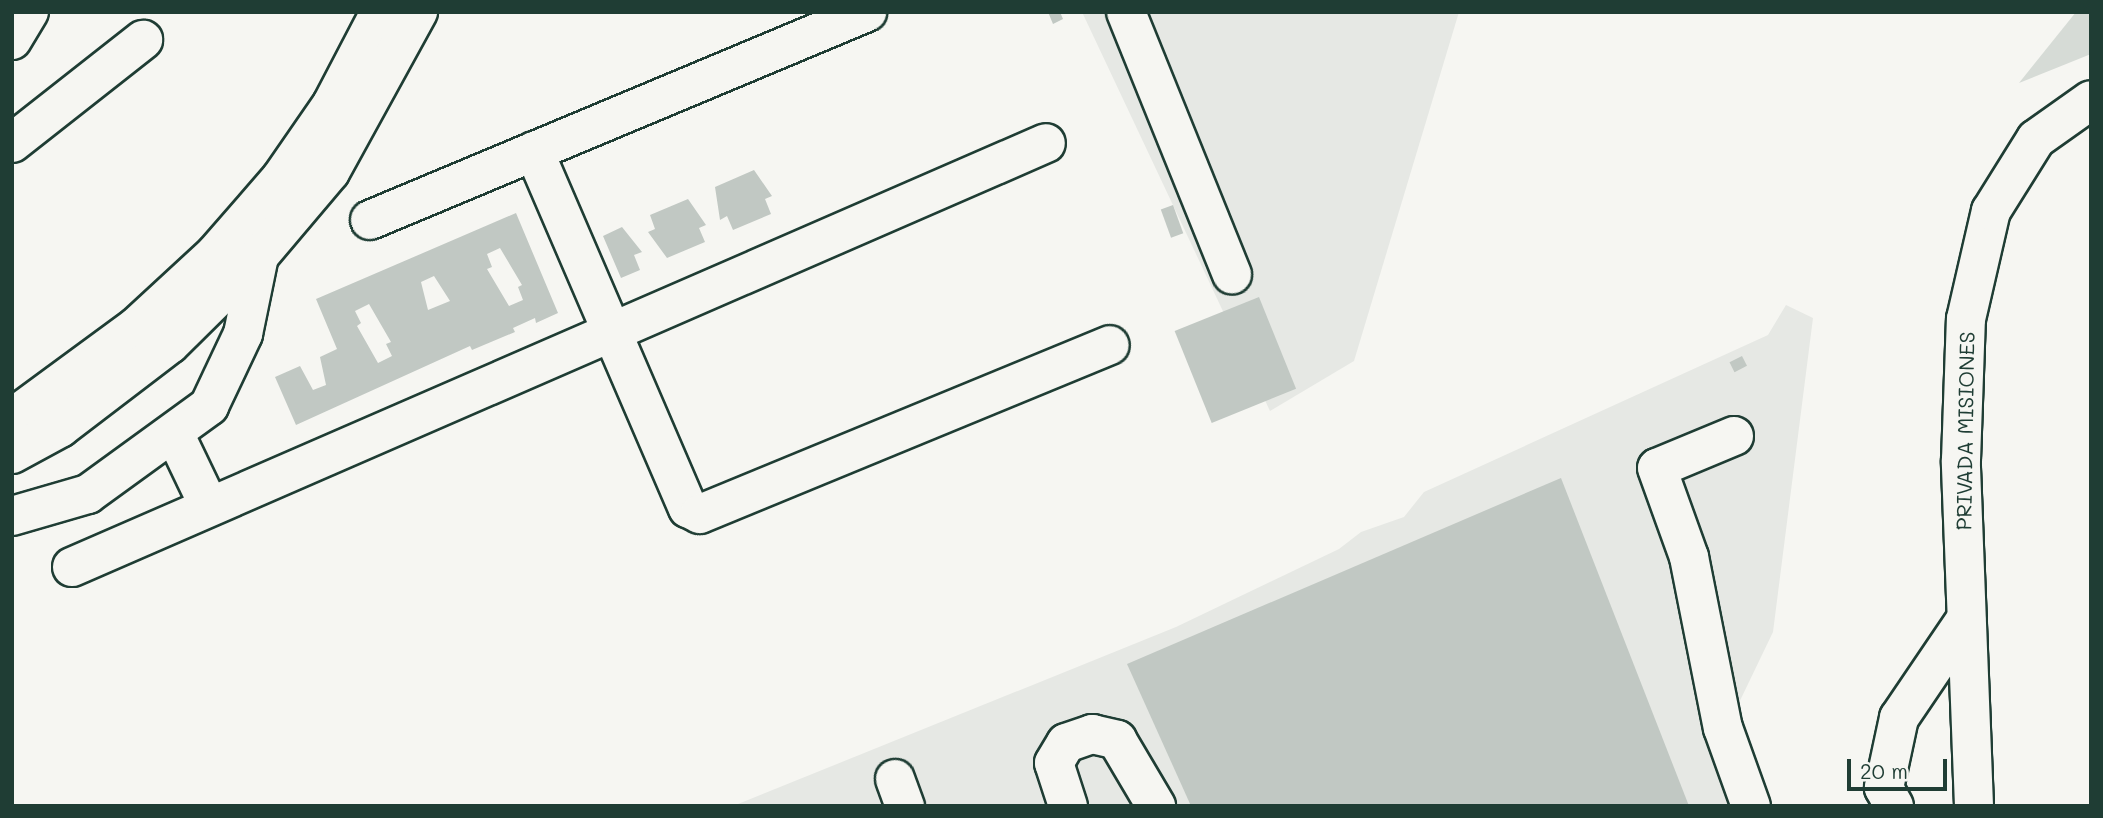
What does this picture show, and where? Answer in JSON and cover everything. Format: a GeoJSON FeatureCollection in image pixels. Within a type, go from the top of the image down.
{"type":"FeatureCollection","features":[{"type":"Feature","properties":{"kind":"street"},"geometry":{"type":"LineString","coordinates":[[12,40],[29,12]]}},
{"type":"Feature","properties":{"kind":"street"},"geometry":{"type":"LineString","coordinates":[[15,413],[136,327],[215,254],[281,178],[332,104],[380,12]]}},
{"type":"Feature","properties":{"kind":"street"},"geometry":{"type":"LineString","coordinates":[[12,453],[60,428],[170,344],[260,256],[330,172],[418,12]]}},
{"type":"Feature","properties":{"kind":"street"},"geometry":{"type":"LineString","coordinates":[[370,220],[867,12]]}},
{"type":"Feature","properties":{"kind":"street"},"geometry":{"type":"LineString","coordinates":[[1126,12],[1232,274]]}},
{"type":"Feature","properties":{"kind":"street"},"geometry":{"type":"LineString","coordinates":[[12,143],[143,40]]}},
{"type":"Feature","properties":{"kind":"street","name":"PRIVADA MISIONES"},"geometry":{"type":"LineString","coordinates":[[1974,806],[1961,460],[1966,319],[1991,211],[2036,139],[2091,100]]}},
{"type":"Feature","properties":{"kind":"street"},"geometry":{"type":"LineString","coordinates":[[72,567],[208,504],[1046,143]]}},
{"type":"Feature","properties":{"kind":"street"},"geometry":{"type":"LineString","coordinates":[[534,151],[688,508],[699,514],[1110,345]]}},
{"type":"Feature","properties":{"kind":"street"},"geometry":{"type":"LineString","coordinates":[[12,516],[88,494],[175,435],[209,406],[229,373],[260,256]]}},
{"type":"Feature","properties":{"kind":"street"},"geometry":{"type":"LineString","coordinates":[[175,435],[208,504]]}},
{"type":"Feature","properties":{"kind":"street"},"geometry":{"type":"LineString","coordinates":[[1734,436],[1657,468],[1689,557],[1723,728],[1752,806]]}},
{"type":"Feature","properties":{"kind":"street"},"geometry":{"type":"LineString","coordinates":[[1894,806],[1884,788],[1899,718],[1966,619]]}},
{"type":"Feature","properties":{"kind":"street"},"geometry":{"type":"LineString","coordinates":[[1068,806],[1055,775],[1057,751],[1092,734],[1117,740],[1156,806]]}},
{"type":"Feature","properties":{"kind":"shaded area"},"geometry":{"type":"Polygon","coordinates":[[[1082,12],[1459,12],[1354,361],[1270,411],[1082,12]]]}},
{"type":"Feature","properties":{"kind":"shaded area"},"geometry":{"type":"Polygon","coordinates":[[[2076,12],[2091,12],[2091,54],[2019,83],[2076,12]]]}},
{"type":"Feature","properties":{"kind":"shaded area"},"geometry":{"type":"Polygon","coordinates":[[[1786,305],[1813,318],[1773,632],[1736,709],[1771,806],[733,806],[1176,627],[1339,549],[1361,532],[1404,517],[1424,492],[1768,335],[1786,305]]]}},
{"type":"Feature","properties":{"kind":"building"},"geometry":{"type":"Polygon","coordinates":[[[1048,12],[1060,12],[1063,19],[1053,24],[1048,12]]]}},
{"type":"Feature","properties":{"kind":"building"},"geometry":{"type":"Polygon","coordinates":[[[754,170],[772,196],[765,199],[771,214],[733,230],[727,216],[720,220],[715,187],[754,170]]]}},
{"type":"Feature","properties":{"kind":"building"},"geometry":{"type":"Polygon","coordinates":[[[688,199],[706,225],[699,228],[705,242],[667,258],[648,232],[655,229],[650,215],[688,199]]]}},
{"type":"Feature","properties":{"kind":"building"},"geometry":{"type":"Polygon","coordinates":[[[1173,205],[1183,233],[1171,238],[1161,209],[1173,205]]]}},
{"type":"Feature","properties":{"kind":"building"},"geometry":{"type":"Polygon","coordinates":[[[516,213],[558,313],[536,323],[535,318],[513,328],[515,332],[472,350],[470,346],[296,425],[275,377],[300,366],[313,390],[326,385],[320,357],[337,349],[316,299],[516,213]],[[500,248],[487,254],[492,267],[487,269],[509,306],[523,300],[518,287],[522,285],[500,248]],[[434,276],[421,282],[428,310],[450,301],[434,276]],[[369,304],[355,311],[361,323],[357,326],[378,363],[392,356],[386,344],[391,342],[369,304]]]}},
{"type":"Feature","properties":{"kind":"building"},"geometry":{"type":"Polygon","coordinates":[[[622,227],[642,252],[634,255],[640,270],[621,278],[603,236],[622,227]]]}},
{"type":"Feature","properties":{"kind":"building"},"geometry":{"type":"Polygon","coordinates":[[[1259,297],[1296,389],[1212,423],[1175,331],[1259,297]]]}},
{"type":"Feature","properties":{"kind":"building"},"geometry":{"type":"Polygon","coordinates":[[[1742,356],[1747,366],[1735,372],[1730,362],[1742,356]]]}},
{"type":"Feature","properties":{"kind":"building"},"geometry":{"type":"Polygon","coordinates":[[[1561,478],[1689,806],[1191,806],[1127,664],[1561,478]]]}}]}
